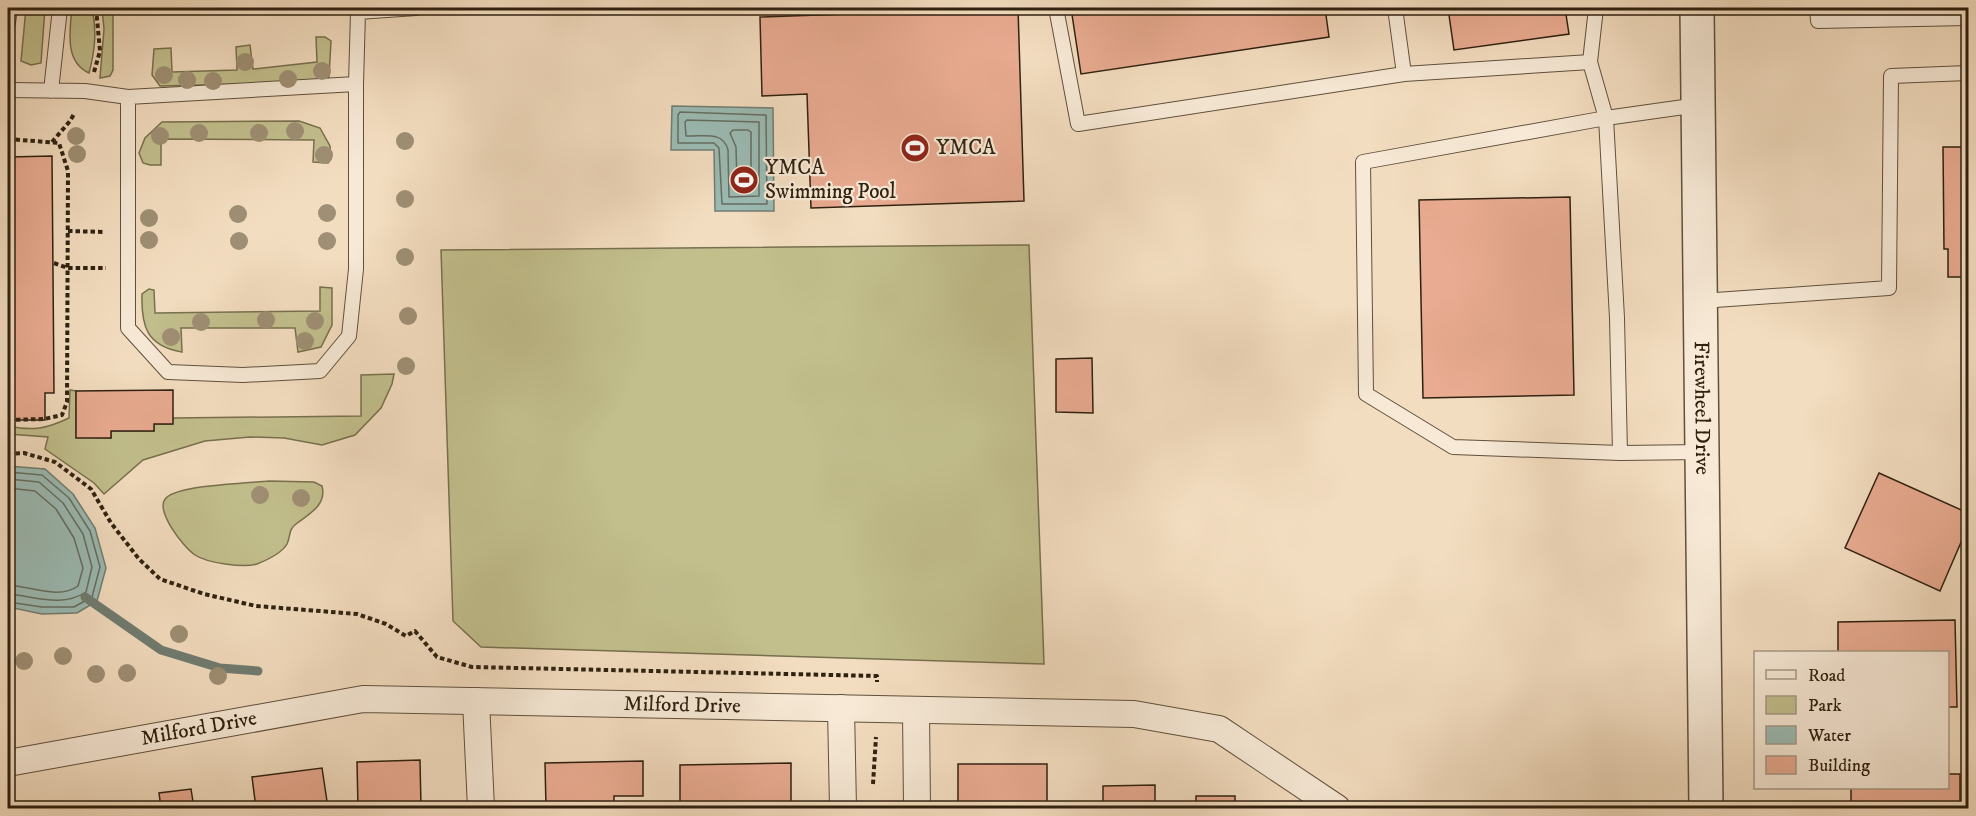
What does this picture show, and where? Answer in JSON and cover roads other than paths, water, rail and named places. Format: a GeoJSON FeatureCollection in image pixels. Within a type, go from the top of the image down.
{"type":"FeatureCollection","features":[{"type":"Feature","properties":{"kind":"street","name":"Firewheel Drive"},"geometry":{"type":"LineString","coordinates":[[1697,8],[1706,808]]}},
{"type":"Feature","properties":{"kind":"street","name":"Milford Drive"},"geometry":{"type":"LineString","coordinates":[[8,763],[363,699],[1134,714],[1219,729],[1336,808]]}},
{"type":"Feature","properties":{"kind":"street"},"geometry":{"type":"LineString","coordinates":[[476,701],[481,808]]}},
{"type":"Feature","properties":{"kind":"street"},"geometry":{"type":"LineString","coordinates":[[841,708],[843,808]]}},
{"type":"Feature","properties":{"kind":"street"},"geometry":{"type":"LineString","coordinates":[[916,710],[917,808]]}},
{"type":"Feature","properties":{"kind":"lane"},"geometry":{"type":"LineString","coordinates":[[8,23],[10,8]]}},
{"type":"Feature","properties":{"kind":"lane"},"geometry":{"type":"LineString","coordinates":[[51,90],[60,8]]}},
{"type":"Feature","properties":{"kind":"lane"},"geometry":{"type":"LineString","coordinates":[[128,97],[128,328],[168,372],[243,375],[320,371],[349,336],[356,269],[358,12],[416,8]]}},
{"type":"Feature","properties":{"kind":"lane"},"geometry":{"type":"LineString","coordinates":[[1056,8],[1078,124],[1404,74],[1590,62]]}},
{"type":"Feature","properties":{"kind":"lane"},"geometry":{"type":"LineString","coordinates":[[1395,8],[1404,74]]}},
{"type":"Feature","properties":{"kind":"lane"},"geometry":{"type":"LineString","coordinates":[[1596,8],[1590,62],[1606,118],[1617,318],[1620,453]]}},
{"type":"Feature","properties":{"kind":"lane"},"geometry":{"type":"LineString","coordinates":[[1817,8],[1818,21],[1968,18]]}},
{"type":"Feature","properties":{"kind":"lane"},"geometry":{"type":"LineString","coordinates":[[1701,301],[1889,288],[1891,76],[1968,73]]}},
{"type":"Feature","properties":{"kind":"lane"},"geometry":{"type":"LineString","coordinates":[[8,90],[51,90],[128,97],[356,84]]}},
{"type":"Feature","properties":{"kind":"lane"},"geometry":{"type":"LineString","coordinates":[[1698,105],[1606,118],[1363,162],[1366,393],[1453,447],[1620,453],[1702,452]]}},
{"type":"Feature","properties":{"kind":"water","name":"YMCA Swimming Pool"},"geometry":{"type":"Polygon","coordinates":[[[672,106],[773,108],[774,211],[715,211],[714,150],[671,150],[672,106]]]}},
{"type":"Feature","properties":{"kind":"water"},"geometry":{"type":"Polygon","coordinates":[[[8,466],[45,469],[73,494],[95,528],[106,568],[97,601],[77,613],[42,614],[8,607],[8,466]]]}},
{"type":"Feature","properties":{"kind":"waterway"},"geometry":{"type":"LineString","coordinates":[[85,597],[161,650],[220,668],[258,671]]}},
{"type":"Feature","properties":{"kind":"place","name":"YMCA"},"geometry":{"type":"Point","coordinates":[915,148]}},
{"type":"Feature","properties":{"kind":"place","name":"YMCA Swimming Pool"},"geometry":{"type":"Point","coordinates":[744,180]}}]}
